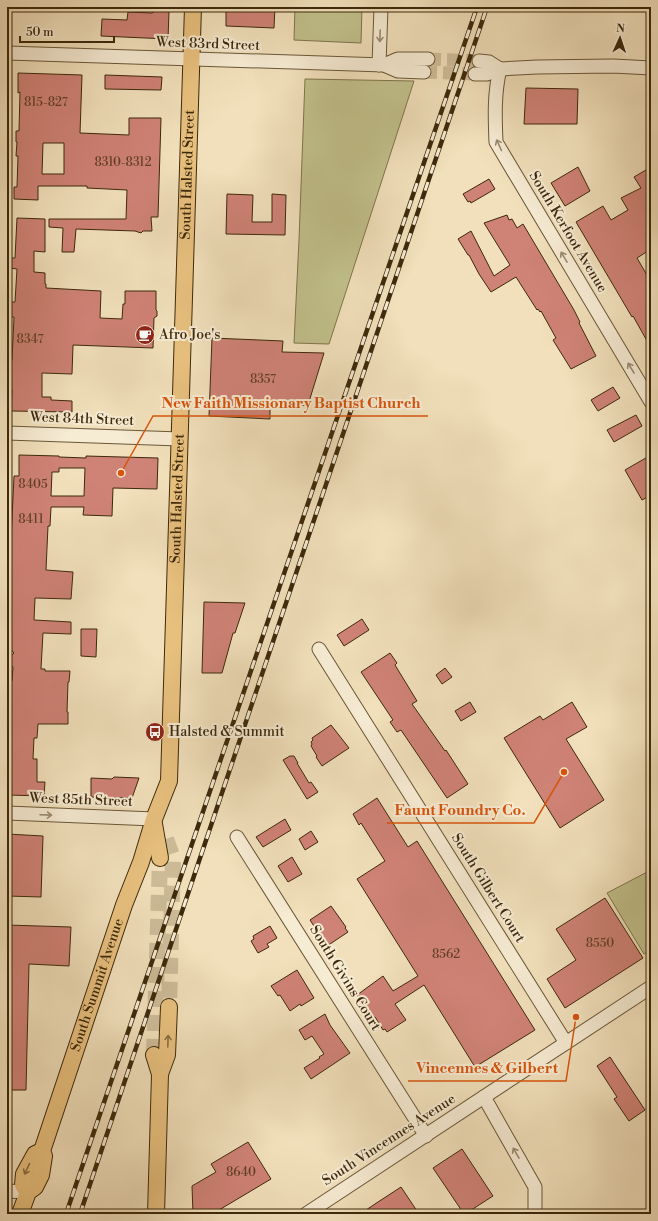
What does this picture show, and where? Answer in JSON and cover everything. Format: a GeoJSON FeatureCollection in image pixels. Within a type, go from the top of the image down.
{"type":"FeatureCollection","features":[{"type":"Feature","properties":{"kind":"main road","name":"South Halsted Street"},"geometry":{"type":"LineString","coordinates":[[154,819],[169,781],[193,7]]}},
{"type":"Feature","properties":{"kind":"main road"},"geometry":{"type":"LineString","coordinates":[[154,819],[166,839]]}},
{"type":"Feature","properties":{"kind":"main road"},"geometry":{"type":"LineString","coordinates":[[154,819],[160,858]]}},
{"type":"Feature","properties":{"kind":"main road","name":"South Summit Avenue"},"geometry":{"type":"LineString","coordinates":[[20,1214],[28,1192],[35,1187],[41,1175],[44,1156],[42,1151],[124,905],[141,862],[154,819]]}},
{"type":"Feature","properties":{"kind":"main road"},"geometry":{"type":"LineString","coordinates":[[156,1214],[160,1074],[167,1055],[169,1007]]}},
{"type":"Feature","properties":{"kind":"main road"},"geometry":{"type":"LineString","coordinates":[[154,1055],[160,1074]]}},
{"type":"Feature","properties":{"kind":"street"},"geometry":{"type":"LineString","coordinates":[[381,7],[382,66]]}},
{"type":"Feature","properties":{"kind":"street","name":"West 83rd Street"},"geometry":{"type":"LineString","coordinates":[[7,53],[382,66],[398,71],[426,66]]}},
{"type":"Feature","properties":{"kind":"street"},"geometry":{"type":"LineString","coordinates":[[477,68],[487,74],[500,69],[613,66],[651,68]]}},
{"type":"Feature","properties":{"kind":"street","name":"South Kerfoot Avenue"},"geometry":{"type":"LineString","coordinates":[[500,69],[497,82],[495,123],[496,142],[651,402]]}},
{"type":"Feature","properties":{"kind":"street","name":"West 84th Street"},"geometry":{"type":"LineString","coordinates":[[7,433],[180,438]]}},
{"type":"Feature","properties":{"kind":"street","name":"South Gilbert Court"},"geometry":{"type":"LineString","coordinates":[[319,648],[566,1043]]}},
{"type":"Feature","properties":{"kind":"street","name":"West 85th Street"},"geometry":{"type":"LineString","coordinates":[[7,813],[154,819]]}},
{"type":"Feature","properties":{"kind":"street","name":"South Givins Court"},"geometry":{"type":"LineString","coordinates":[[237,837],[426,1136]]}},
{"type":"Feature","properties":{"kind":"street","name":"South Vincennes Avenue"},"geometry":{"type":"LineString","coordinates":[[306,1214],[651,987]]}},
{"type":"Feature","properties":{"kind":"street"},"geometry":{"type":"LineString","coordinates":[[484,1097],[535,1187],[534,1214]]}},
{"type":"Feature","properties":{"kind":"street"},"geometry":{"type":"LineString","coordinates":[[7,1191],[28,1192]]}},
{"type":"Feature","properties":{"kind":"shaded area"},"geometry":{"type":"Polygon","coordinates":[[[295,7],[362,7],[361,43],[294,40],[295,7]]]}},
{"type":"Feature","properties":{"kind":"shaded area"},"geometry":{"type":"Polygon","coordinates":[[[305,79],[414,81],[329,344],[294,343],[305,79]]]}},
{"type":"Feature","properties":{"kind":"shaded area"},"geometry":{"type":"Polygon","coordinates":[[[651,870],[651,950],[644,954],[607,893],[651,870]]]}},
{"type":"Feature","properties":{"kind":"building"},"geometry":{"type":"Polygon","coordinates":[[[226,7],[275,7],[274,28],[226,26],[226,7]]]}},
{"type":"Feature","properties":{"kind":"building"},"geometry":{"type":"Polygon","coordinates":[[[155,11],[169,11],[168,39],[101,36],[102,19],[127,20],[128,12],[152,13],[155,11]]]}},
{"type":"Feature","properties":{"kind":"building"},"geometry":{"type":"Polygon","coordinates":[[[18,73],[82,75],[80,133],[129,135],[129,118],[161,118],[158,217],[151,217],[152,231],[143,231],[141,233],[135,231],[76,229],[74,252],[62,252],[63,228],[49,227],[49,219],[126,219],[127,190],[87,188],[87,186],[38,186],[38,200],[14,199],[14,187],[17,187],[18,156],[16,156],[16,131],[19,131],[20,92],[18,93],[18,73]],[[43,143],[42,174],[64,174],[64,143],[43,143]]]}},
{"type":"Feature","properties":{"kind":"building"},"geometry":{"type":"Polygon","coordinates":[[[105,75],[162,77],[161,90],[105,89],[105,75]]]}},
{"type":"Feature","properties":{"kind":"building"},"geometry":{"type":"Polygon","coordinates":[[[526,88],[578,89],[577,124],[524,124],[526,88]]]}},
{"type":"Feature","properties":{"kind":"building"},"geometry":{"type":"Polygon","coordinates":[[[578,167],[590,191],[565,206],[551,183],[578,167]]]}},
{"type":"Feature","properties":{"kind":"building"},"geometry":{"type":"Polygon","coordinates":[[[651,167],[651,249],[637,258],[651,282],[651,348],[576,222],[603,206],[611,220],[628,210],[621,198],[641,188],[634,177],[651,167]]]}},
{"type":"Feature","properties":{"kind":"building"},"geometry":{"type":"Polygon","coordinates":[[[489,179],[495,189],[471,203],[470,201],[468,202],[463,194],[489,179]]]}},
{"type":"Feature","properties":{"kind":"building"},"geometry":{"type":"Polygon","coordinates":[[[227,194],[253,195],[252,222],[272,222],[272,194],[286,195],[285,235],[226,234],[227,194]]]}},
{"type":"Feature","properties":{"kind":"building"},"geometry":{"type":"Polygon","coordinates":[[[507,215],[509,220],[512,219],[517,228],[523,224],[574,310],[596,356],[571,369],[553,340],[556,338],[541,311],[540,312],[538,309],[537,310],[516,277],[491,292],[458,239],[471,231],[494,276],[510,265],[484,223],[507,215]]]}},
{"type":"Feature","properties":{"kind":"building"},"geometry":{"type":"Polygon","coordinates":[[[17,218],[45,219],[45,252],[34,251],[34,272],[45,273],[46,288],[101,291],[100,318],[122,319],[123,304],[125,304],[125,291],[156,291],[157,316],[154,318],[153,348],[73,345],[72,374],[42,373],[42,397],[51,397],[51,400],[72,401],[72,412],[11,411],[12,390],[8,390],[8,360],[12,360],[14,317],[9,317],[9,302],[15,302],[17,269],[10,268],[10,258],[15,258],[17,218]]]}},
{"type":"Feature","properties":{"kind":"building"},"geometry":{"type":"Polygon","coordinates":[[[212,338],[283,341],[282,352],[324,353],[308,405],[294,406],[294,408],[270,407],[270,419],[209,416],[212,338]]]}},
{"type":"Feature","properties":{"kind":"building"},"geometry":{"type":"Polygon","coordinates":[[[613,387],[620,398],[598,411],[591,400],[613,387]]]}},
{"type":"Feature","properties":{"kind":"building"},"geometry":{"type":"Polygon","coordinates":[[[636,415],[642,426],[614,442],[607,430],[636,415]]]}},
{"type":"Feature","properties":{"kind":"building"},"geometry":{"type":"Polygon","coordinates":[[[19,455],[86,458],[86,456],[158,458],[157,489],[113,488],[112,516],[83,515],[84,507],[51,507],[50,526],[48,526],[46,570],[73,572],[71,599],[35,598],[34,620],[71,622],[71,634],[43,633],[41,669],[45,669],[45,671],[70,671],[68,682],[68,724],[38,724],[37,738],[34,738],[33,759],[37,759],[37,782],[45,782],[44,796],[7,795],[9,737],[7,737],[7,681],[12,681],[13,667],[9,663],[10,657],[14,653],[10,648],[10,635],[8,635],[11,539],[14,476],[19,476],[19,455]],[[59,468],[59,472],[52,472],[51,496],[84,496],[85,468],[59,468]]]}},
{"type":"Feature","properties":{"kind":"building"},"geometry":{"type":"Polygon","coordinates":[[[651,455],[651,495],[642,500],[625,470],[651,455]]]}},
{"type":"Feature","properties":{"kind":"building"},"geometry":{"type":"Polygon","coordinates":[[[204,602],[245,603],[235,633],[233,633],[222,673],[202,673],[204,602]]]}},
{"type":"Feature","properties":{"kind":"building"},"geometry":{"type":"Polygon","coordinates":[[[362,619],[369,630],[344,646],[337,635],[362,619]]]}},
{"type":"Feature","properties":{"kind":"building"},"geometry":{"type":"Polygon","coordinates":[[[81,629],[97,629],[96,657],[81,656],[81,629]]]}},
{"type":"Feature","properties":{"kind":"building"},"geometry":{"type":"Polygon","coordinates":[[[390,653],[397,663],[395,665],[417,701],[412,704],[445,751],[446,750],[468,784],[447,798],[401,730],[397,732],[390,722],[393,720],[361,672],[390,653]]]}},
{"type":"Feature","properties":{"kind":"building"},"geometry":{"type":"Polygon","coordinates":[[[445,668],[452,677],[442,684],[436,675],[445,668]]]}},
{"type":"Feature","properties":{"kind":"building"},"geometry":{"type":"Polygon","coordinates":[[[470,702],[476,712],[461,721],[455,711],[470,702]]]}},
{"type":"Feature","properties":{"kind":"building"},"geometry":{"type":"Polygon","coordinates":[[[572,702],[587,727],[566,739],[604,800],[560,828],[504,738],[540,716],[543,720],[572,702]]]}},
{"type":"Feature","properties":{"kind":"building"},"geometry":{"type":"Polygon","coordinates":[[[331,725],[349,748],[322,766],[316,757],[317,756],[311,746],[311,742],[313,740],[312,738],[331,725]]]}},
{"type":"Feature","properties":{"kind":"building"},"geometry":{"type":"Polygon","coordinates":[[[290,756],[294,756],[309,783],[311,782],[318,792],[307,799],[283,760],[290,756]]]}},
{"type":"Feature","properties":{"kind":"building"},"geometry":{"type":"Polygon","coordinates":[[[114,777],[139,778],[132,798],[91,797],[91,778],[112,779],[114,777]]]}},
{"type":"Feature","properties":{"kind":"building"},"geometry":{"type":"Polygon","coordinates":[[[377,798],[408,847],[417,841],[535,1030],[475,1067],[424,985],[395,1004],[406,1020],[387,1032],[385,1029],[383,1030],[375,1017],[373,1018],[357,995],[383,976],[393,991],[418,976],[357,879],[385,861],[361,823],[359,825],[353,814],[377,798]]]}},
{"type":"Feature","properties":{"kind":"building"},"geometry":{"type":"Polygon","coordinates":[[[285,819],[291,830],[263,847],[256,837],[285,819]]]}},
{"type":"Feature","properties":{"kind":"building"},"geometry":{"type":"Polygon","coordinates":[[[311,831],[318,842],[305,850],[299,839],[311,831]]]}},
{"type":"Feature","properties":{"kind":"building"},"geometry":{"type":"Polygon","coordinates":[[[7,834],[43,836],[41,897],[7,896],[7,834]]]}},
{"type":"Feature","properties":{"kind":"building"},"geometry":{"type":"Polygon","coordinates":[[[292,857],[302,874],[288,882],[278,866],[292,857]]]}},
{"type":"Feature","properties":{"kind":"building"},"geometry":{"type":"Polygon","coordinates":[[[605,898],[643,958],[565,1008],[547,979],[576,960],[556,929],[605,898]]]}},
{"type":"Feature","properties":{"kind":"building"},"geometry":{"type":"Polygon","coordinates":[[[331,906],[348,932],[327,946],[310,920],[331,906]]]}},
{"type":"Feature","properties":{"kind":"building"},"geometry":{"type":"Polygon","coordinates":[[[7,925],[71,927],[69,966],[29,964],[26,1090],[7,1090],[7,925]]]}},
{"type":"Feature","properties":{"kind":"building"},"geometry":{"type":"Polygon","coordinates":[[[270,926],[277,938],[267,944],[269,947],[258,953],[251,941],[254,939],[253,936],[270,926]]]}},
{"type":"Feature","properties":{"kind":"building"},"geometry":{"type":"Polygon","coordinates":[[[297,970],[314,998],[301,1006],[300,1004],[290,1011],[280,995],[278,996],[271,986],[297,970]]]}},
{"type":"Feature","properties":{"kind":"building"},"geometry":{"type":"Polygon","coordinates":[[[325,1014],[330,1025],[350,1053],[311,1079],[304,1068],[324,1054],[312,1036],[305,1040],[299,1030],[325,1014]]]}},
{"type":"Feature","properties":{"kind":"building"},"geometry":{"type":"Polygon","coordinates":[[[610,1057],[645,1110],[629,1121],[614,1099],[617,1097],[597,1066],[610,1057]]]}},
{"type":"Feature","properties":{"kind":"building"},"geometry":{"type":"Polygon","coordinates":[[[248,1142],[271,1179],[219,1210],[221,1214],[193,1214],[192,1186],[216,1172],[211,1164],[248,1142]]]}},
{"type":"Feature","properties":{"kind":"building"},"geometry":{"type":"Polygon","coordinates":[[[462,1149],[493,1196],[465,1214],[433,1168],[462,1149]]]}},
{"type":"Feature","properties":{"kind":"building"},"geometry":{"type":"Polygon","coordinates":[[[401,1187],[419,1214],[360,1214],[378,1202],[401,1187]]]}},
{"type":"Feature","properties":{"kind":"tunnel"},"geometry":{"type":"LineString","coordinates":[[428,59],[479,61]]}},
{"type":"Feature","properties":{"kind":"tunnel"},"geometry":{"type":"LineString","coordinates":[[424,72],[475,74]]}},
{"type":"Feature","properties":{"kind":"tunnel"},"geometry":{"type":"LineString","coordinates":[[166,839],[173,858],[169,1007]]}},
{"type":"Feature","properties":{"kind":"tunnel"},"geometry":{"type":"LineString","coordinates":[[154,1055],[160,858]]}},
{"type":"Feature","properties":{"kind":"railway"},"geometry":{"type":"LineString","coordinates":[[66,1214],[477,7]]}},
{"type":"Feature","properties":{"kind":"railway"},"geometry":{"type":"LineString","coordinates":[[80,1214],[487,7]]}},
{"type":"Feature","properties":{"kind":"place","name":"Afro Joe's"},"geometry":{"type":"Point","coordinates":[145,335]}},
{"type":"Feature","properties":{"kind":"place","name":"New Faith Missionary Baptist Church"},"geometry":{"type":"Point","coordinates":[121,473]}},
{"type":"Feature","properties":{"kind":"place","name":"Halsted & Summit"},"geometry":{"type":"Point","coordinates":[155,732]}},
{"type":"Feature","properties":{"kind":"place","name":"Faunt Foundry Co."},"geometry":{"type":"Point","coordinates":[564,772]}},
{"type":"Feature","properties":{"kind":"place","name":"Vincennes & Gilbert"},"geometry":{"type":"Point","coordinates":[576,1017]}}]}
